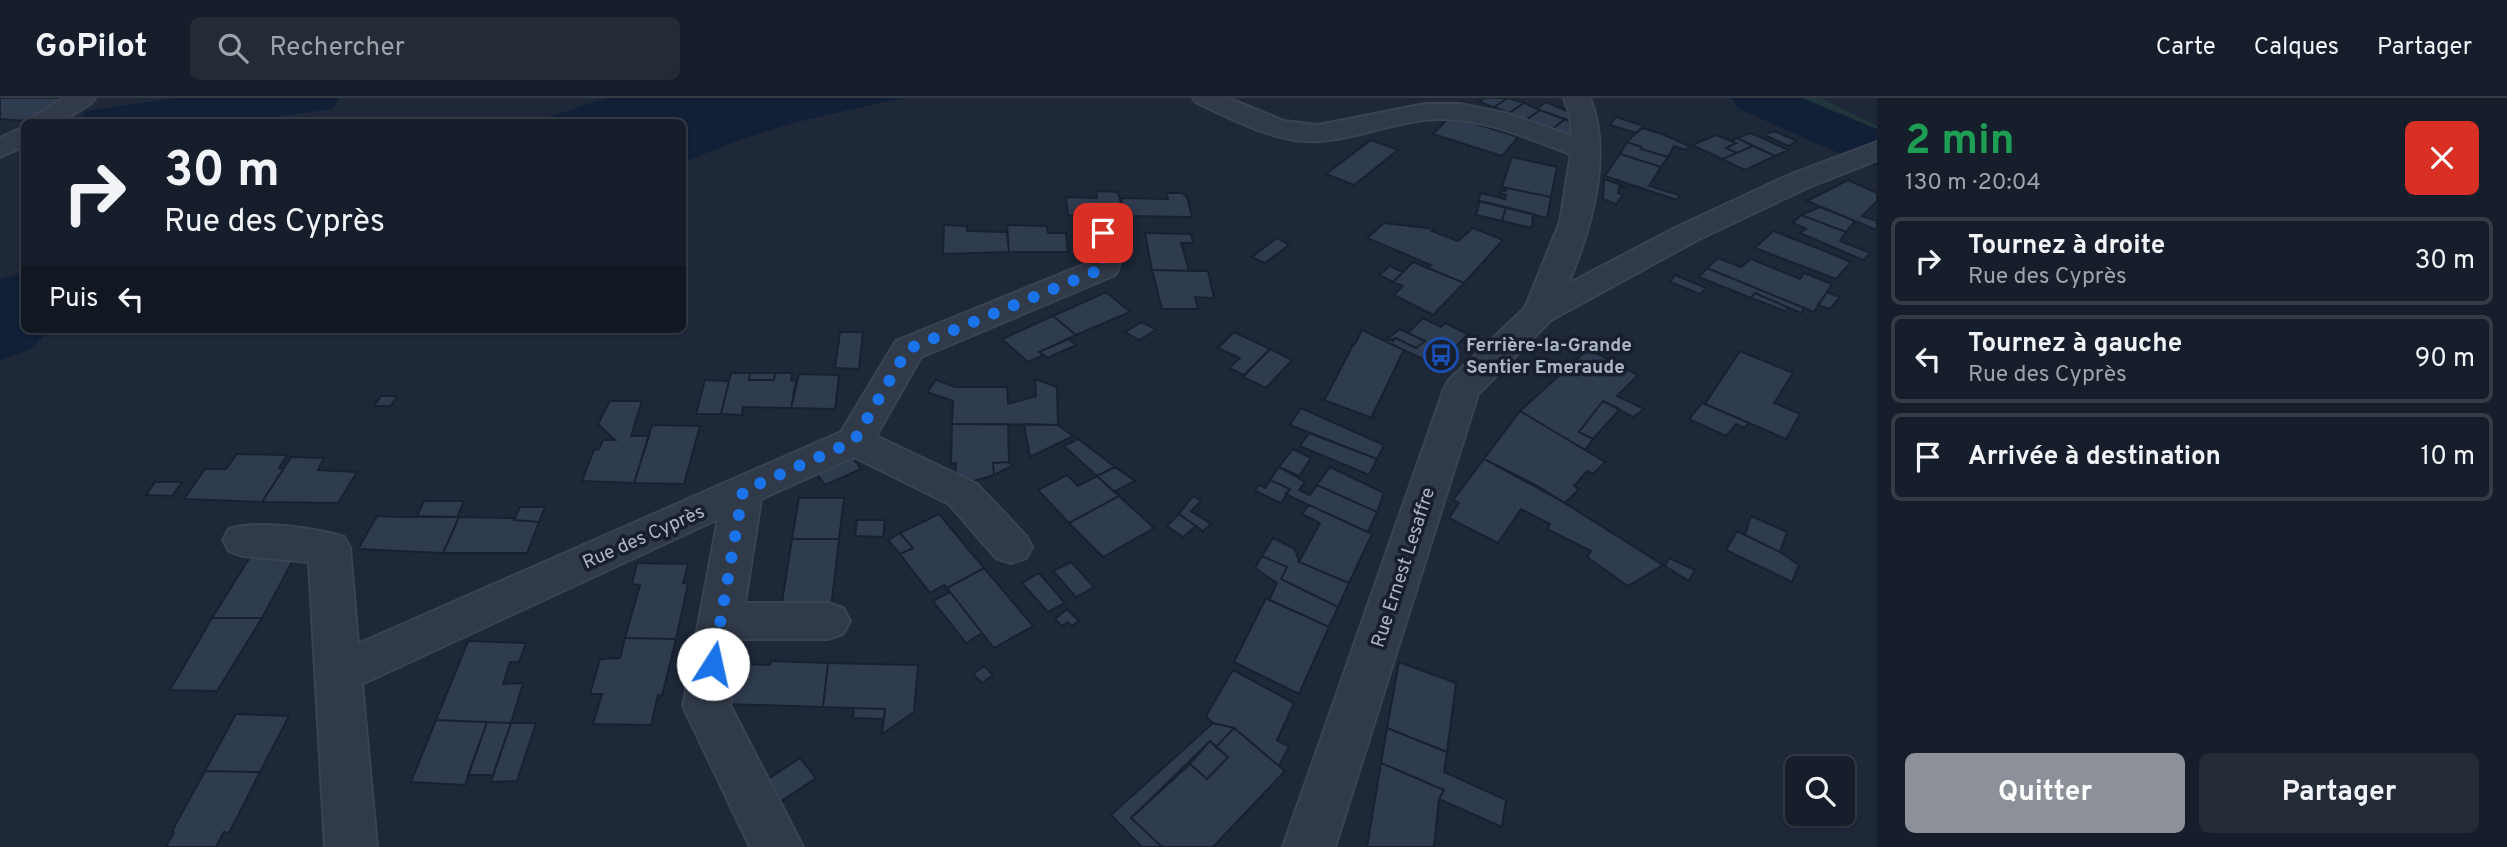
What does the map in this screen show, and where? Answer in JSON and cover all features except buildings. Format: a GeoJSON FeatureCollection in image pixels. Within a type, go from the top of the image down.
{"type":"FeatureCollection","features":[{"type":"Feature","properties":{"kind":"street"},"geometry":{"type":"LineString","coordinates":[[49,119],[82,98]]}},
{"type":"Feature","properties":{"kind":"street"},"geometry":{"type":"LineString","coordinates":[[1206,98],[1286,129],[1317,133],[1424,113],[1469,113],[1508,122],[1585,150]]}},
{"type":"Feature","properties":{"kind":"street","name":"Rue Ernest Lesaffre"},"geometry":{"type":"LineString","coordinates":[[1539,313],[1569,247],[1583,197],[1587,121],[1577,98]]}},
{"type":"Feature","properties":{"kind":"street"},"geometry":{"type":"LineString","coordinates":[[0,149],[21,137]]}},
{"type":"Feature","properties":{"kind":"street","name":"Rue Ernest Lesaffre"},"geometry":{"type":"LineString","coordinates":[[1309,847],[1462,389],[1539,313],[1688,233],[1799,181],[1873,151]]}},
{"type":"Feature","properties":{"kind":"street"},"geometry":{"type":"LineString","coordinates":[[1011,547],[963,494],[854,441],[908,349],[1104,268],[1103,233]]}},
{"type":"Feature","properties":{"kind":"street","name":"Rue des Cyprès"},"geometry":{"type":"LineString","coordinates":[[338,674],[854,441]]}},
{"type":"Feature","properties":{"kind":"street"},"geometry":{"type":"LineString","coordinates":[[743,491],[706,706],[776,847]]}},
{"type":"Feature","properties":{"kind":"street"},"geometry":{"type":"LineString","coordinates":[[243,540],[329,548],[351,847]]}},
{"type":"Feature","properties":{"kind":"street"},"geometry":{"type":"LineString","coordinates":[[720,621],[828,621]]}},
{"type":"Feature","properties":{"kind":"green space"},"geometry":{"type":"Polygon","coordinates":[[[1734,98],[1821,98],[1877,128],[1827,144],[1734,98]]]}},
{"type":"Feature","properties":{"kind":"water"},"geometry":{"type":"Polygon","coordinates":[[[606,98],[901,98],[797,122],[739,140],[686,161],[686,119],[538,119],[606,98]]]}},
{"type":"Feature","properties":{"kind":"waterway"},"geometry":{"type":"LineString","coordinates":[[131,119],[314,98]]}},
{"type":"Feature","properties":{"kind":"waterway"},"geometry":{"type":"LineString","coordinates":[[1757,98],[1877,149]]}},
{"type":"Feature","properties":{"kind":"waterway"},"geometry":{"type":"LineString","coordinates":[[0,338],[18,324],[21,308]]}},
{"type":"Feature","properties":{"kind":"place","name":"Ferrière-la-Grande Sentier Emeraude"},"geometry":{"type":"Point","coordinates":[1441,355]}},
{"type":"Feature","properties":{"kind":"route"},"geometry":{"type":"LineString","coordinates":[[713,664],[743,491],[854,441],[908,349],[1104,268],[1103,233]]}}]}
